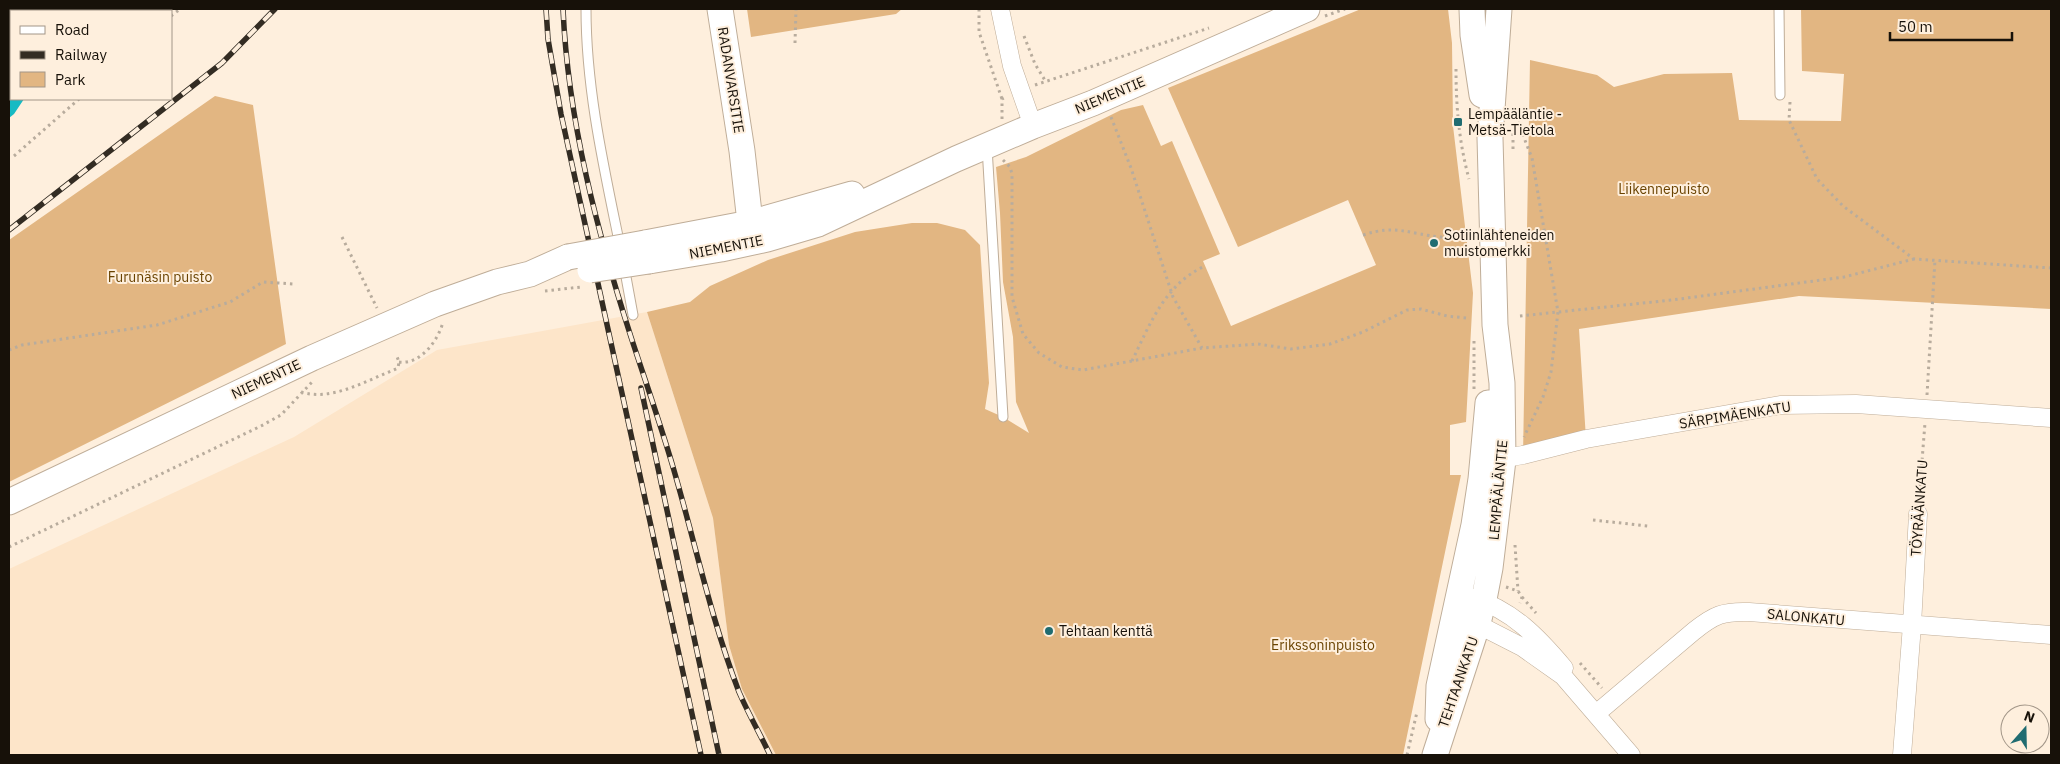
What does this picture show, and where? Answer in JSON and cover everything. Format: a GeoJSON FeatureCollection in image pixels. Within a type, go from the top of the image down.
{"type":"FeatureCollection","features":[{"type":"Feature","properties":{"kind":"main road","name":"RADANVARSITIE"},"geometry":{"type":"LineString","coordinates":[[720,9],[742,151],[760,230]]}},
{"type":"Feature","properties":{"kind":"main road","name":"NIEMENTIE"},"geometry":{"type":"LineString","coordinates":[[9,502],[252,386],[426,307],[497,282],[534,283],[647,252],[760,230],[818,224],[912,179],[993,151],[1033,126],[1093,103],[1307,9]]}},
{"type":"Feature","properties":{"kind":"main road","name":"LEMPÄÄLÄNTIE"},"geometry":{"type":"LineString","coordinates":[[1472,9],[1473,35],[1490,138]]}},
{"type":"Feature","properties":{"kind":"main road","name":"LEMPÄÄLÄNTIE"},"geometry":{"type":"LineString","coordinates":[[1481,612],[1490,568],[1493,460],[1502,383],[1485,328],[1490,138],[1499,9]]}},
{"type":"Feature","properties":{"kind":"main road","name":"LEMPÄÄLÄNTIE"},"geometry":{"type":"LineString","coordinates":[[1457,604],[1474,525],[1493,460]]}},
{"type":"Feature","properties":{"kind":"main road","name":"TEHTAANKATU"},"geometry":{"type":"LineString","coordinates":[[1436,748],[1440,686],[1457,604]]}},
{"type":"Feature","properties":{"kind":"main road","name":"TEHTAANKATU"},"geometry":{"type":"LineString","coordinates":[[1436,748],[1481,612]]}},
{"type":"Feature","properties":{"kind":"street"},"geometry":{"type":"LineString","coordinates":[[1000,9],[1012,66],[1033,126]]}},
{"type":"Feature","properties":{"kind":"street","name":"SÄRPIMÄENKATU"},"geometry":{"type":"LineString","coordinates":[[1493,460],[1586,439],[1780,405],[1856,404],[2051,418]]}},
{"type":"Feature","properties":{"kind":"street","name":"TÖYRÄÄNKATU"},"geometry":{"type":"LineString","coordinates":[[1902,755],[1918,514]]}},
{"type":"Feature","properties":{"kind":"street"},"geometry":{"type":"LineString","coordinates":[[1457,604],[1481,612],[1563,676],[1597,713],[1631,755]]}},
{"type":"Feature","properties":{"kind":"street","name":"SALONKATU"},"geometry":{"type":"LineString","coordinates":[[1597,713],[1694,631],[1707,621],[1725,612],[1749,612],[2051,635]]}},
{"type":"Feature","properties":{"kind":"lane"},"geometry":{"type":"LineString","coordinates":[[586,9],[586,44],[599,139],[633,315]]}},
{"type":"Feature","properties":{"kind":"lane"},"geometry":{"type":"LineString","coordinates":[[1780,9],[1780,95]]}},
{"type":"Feature","properties":{"kind":"lane"},"geometry":{"type":"LineString","coordinates":[[993,151],[1003,416]]}},
{"type":"Feature","properties":{"kind":"path"},"geometry":{"type":"LineString","coordinates":[[795,43],[796,9]]}},
{"type":"Feature","properties":{"kind":"path"},"geometry":{"type":"LineString","coordinates":[[979,9],[979,32],[1002,99]]}},
{"type":"Feature","properties":{"kind":"path"},"geometry":{"type":"LineString","coordinates":[[1021,90],[1212,27]]}},
{"type":"Feature","properties":{"kind":"path"},"geometry":{"type":"LineString","coordinates":[[1022,30],[1035,64],[1046,82]]}},
{"type":"Feature","properties":{"kind":"path"},"geometry":{"type":"LineString","coordinates":[[1456,66],[1456,111],[1462,155],[1471,184]]}},
{"type":"Feature","properties":{"kind":"path"},"geometry":{"type":"LineString","coordinates":[[1790,96],[1790,120],[1800,146],[1817,179],[1842,206],[1914,259]]}},
{"type":"Feature","properties":{"kind":"path"},"geometry":{"type":"LineString","coordinates":[[14,156],[77,100]]}},
{"type":"Feature","properties":{"kind":"path"},"geometry":{"type":"LineString","coordinates":[[1108,109],[1131,168],[1171,292],[1202,348]]}},
{"type":"Feature","properties":{"kind":"path"},"geometry":{"type":"LineString","coordinates":[[1513,109],[1532,158],[1558,312],[1551,372],[1526,436],[1521,439]]}},
{"type":"Feature","properties":{"kind":"path"},"geometry":{"type":"LineString","coordinates":[[993,151],[1010,167],[1012,174],[1012,297],[1023,334],[1039,353],[1062,367],[1083,370],[1202,348],[1258,344],[1291,349],[1330,344],[1363,332],[1407,310],[1421,309],[1447,316],[1466,318]]}},
{"type":"Feature","properties":{"kind":"path"},"geometry":{"type":"LineString","coordinates":[[1472,228],[1473,242]]}},
{"type":"Feature","properties":{"kind":"path"},"geometry":{"type":"LineString","coordinates":[[1363,235],[1380,230],[1396,229],[1442,237],[1472,237]]}},
{"type":"Feature","properties":{"kind":"path"},"geometry":{"type":"LineString","coordinates":[[342,237],[379,310]]}},
{"type":"Feature","properties":{"kind":"path"},"geometry":{"type":"LineString","coordinates":[[1520,316],[1844,277],[1914,259],[2051,268]]}},
{"type":"Feature","properties":{"kind":"path","name":"TÖYRÄÄNKATU"},"geometry":{"type":"LineString","coordinates":[[1918,514],[1935,260]]}},
{"type":"Feature","properties":{"kind":"path"},"geometry":{"type":"LineString","coordinates":[[1132,361],[1156,311],[1190,272],[1205,266]]}},
{"type":"Feature","properties":{"kind":"path"},"geometry":{"type":"LineString","coordinates":[[534,283],[574,272]]}},
{"type":"Feature","properties":{"kind":"path"},"geometry":{"type":"LineString","coordinates":[[9,350],[22,345],[157,325],[230,302],[263,282],[293,284]]}},
{"type":"Feature","properties":{"kind":"path"},"geometry":{"type":"LineString","coordinates":[[399,362],[413,361],[423,354],[429,348],[443,324]]}},
{"type":"Feature","properties":{"kind":"path"},"geometry":{"type":"LineString","coordinates":[[1474,393],[1485,328]]}},
{"type":"Feature","properties":{"kind":"path"},"geometry":{"type":"LineString","coordinates":[[301,392],[319,396],[335,394],[398,368],[399,362],[396,354]]}},
{"type":"Feature","properties":{"kind":"path"},"geometry":{"type":"LineString","coordinates":[[9,547],[282,415],[301,392],[319,376]]}},
{"type":"Feature","properties":{"kind":"path"},"geometry":{"type":"LineString","coordinates":[[1593,520],[1648,526]]}},
{"type":"Feature","properties":{"kind":"shaded area"},"geometry":{"type":"Polygon","coordinates":[[[647,312],[713,518],[729,645],[742,689],[776,755],[9,755],[9,569],[294,437],[437,350],[647,312]]]}},
{"type":"Feature","properties":{"kind":"green space"},"geometry":{"type":"Polygon","coordinates":[[[747,9],[902,9],[896,14],[751,37],[747,9]]]}},
{"type":"Feature","properties":{"kind":"green space","name":"Erikssoninpuisto"},"geometry":{"type":"Polygon","coordinates":[[[1361,9],[1448,9],[1452,43],[1453,126],[1473,293],[1466,422],[1450,425],[1450,475],[1461,475],[1403,755],[776,755],[742,689],[729,645],[713,518],[647,312],[690,302],[710,286],[768,260],[855,232],[912,223],[937,223],[965,230],[980,245],[989,383],[985,409],[1003,417],[1029,433],[1016,402],[1013,337],[1003,282],[996,167],[1026,157],[1121,110],[1143,105],[1161,146],[1172,141],[1220,254],[1203,261],[1231,326],[1376,265],[1348,200],[1238,247],[1168,88],[1361,9]]]}},
{"type":"Feature","properties":{"kind":"green space","name":"Liikennepuisto"},"geometry":{"type":"Polygon","coordinates":[[[1801,9],[2051,9],[2051,309],[1799,296],[1579,329],[1586,439],[1523,455],[1530,60],[1597,75],[1614,87],[1664,74],[1732,73],[1739,120],[1841,121],[1844,74],[1802,71],[1801,9]]]}},
{"type":"Feature","properties":{"kind":"green space","name":"Furunäsin puisto"},"geometry":{"type":"Polygon","coordinates":[[[215,96],[253,105],[286,344],[9,482],[9,240],[215,96]]]}},
{"type":"Feature","properties":{"kind":"water"},"geometry":{"type":"Polygon","coordinates":[[[9,9],[85,9],[10,10],[10,100],[23,100],[9,118],[9,9]]]}},
{"type":"Feature","properties":{"kind":"railway"},"geometry":{"type":"LineString","coordinates":[[9,230],[222,63],[275,9]]}},
{"type":"Feature","properties":{"kind":"railway"},"geometry":{"type":"LineString","coordinates":[[546,9],[548,39],[561,114],[701,755]]}},
{"type":"Feature","properties":{"kind":"railway"},"geometry":{"type":"LineString","coordinates":[[563,9],[571,93],[578,134],[586,175],[607,257],[673,467],[729,664],[739,692],[770,755]]}},
{"type":"Feature","properties":{"kind":"railway"},"geometry":{"type":"LineString","coordinates":[[641,388],[719,755]]}},
{"type":"Feature","properties":{"kind":"place","name":"Lempääläntie - Metsä-Tietola"},"geometry":{"type":"Point","coordinates":[1458,122]}},
{"type":"Feature","properties":{"kind":"place","name":"Sotiinlähteneiden muistomerkki"},"geometry":{"type":"Point","coordinates":[1434,243]}},
{"type":"Feature","properties":{"kind":"place","name":"Tehtaan kenttä"},"geometry":{"type":"Point","coordinates":[1049,631]}}]}
